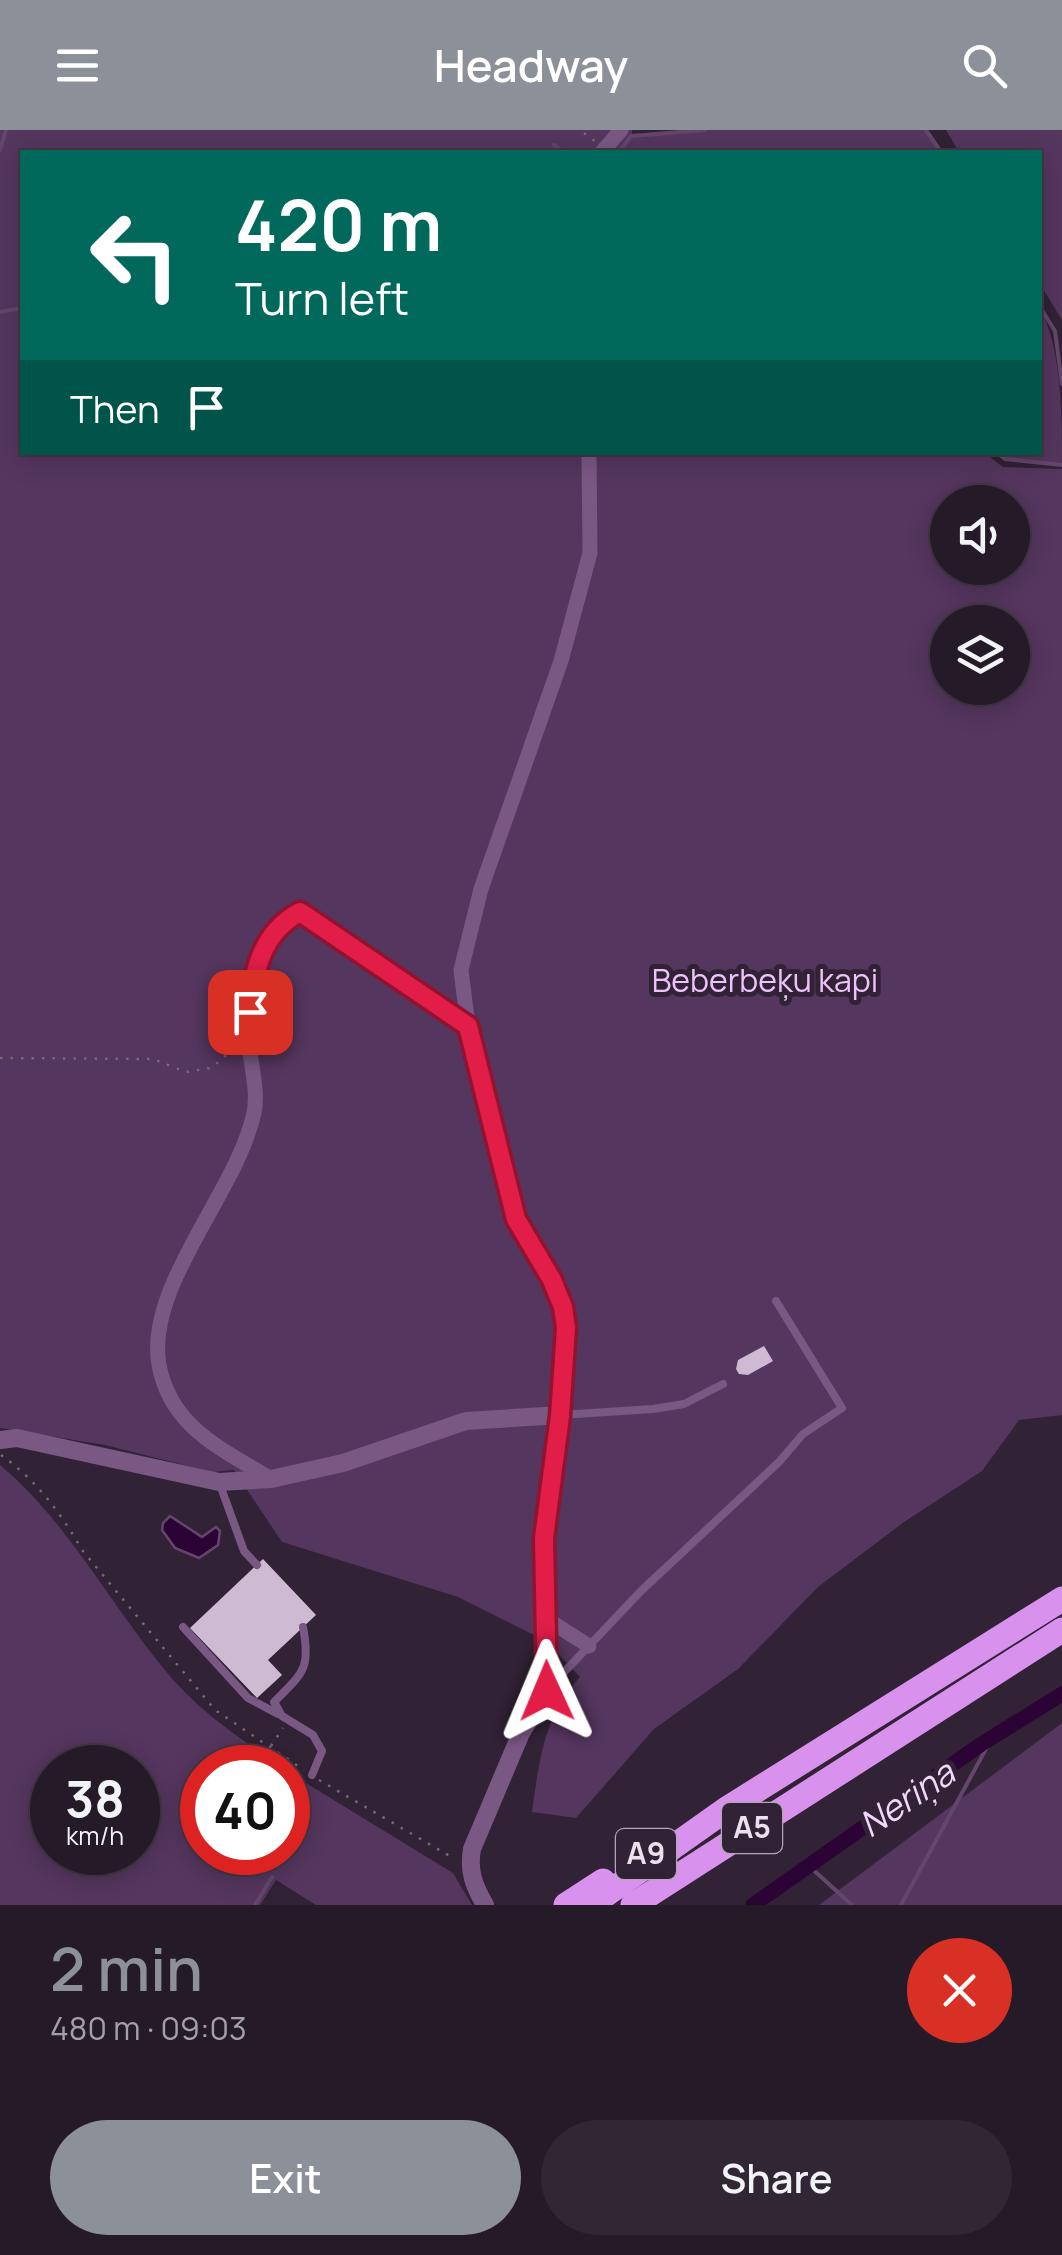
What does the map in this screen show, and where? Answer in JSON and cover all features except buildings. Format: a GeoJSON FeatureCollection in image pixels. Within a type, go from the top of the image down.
{"type":"FeatureCollection","features":[{"type":"Feature","properties":{"kind":"highway","name":"A5"},"geometry":{"type":"LineString","coordinates":[[592,1905],[728,1808],[1062,1599]]}},
{"type":"Feature","properties":{"kind":"highway","name":"A5"},"geometry":{"type":"LineString","coordinates":[[632,1905],[1062,1630]]}},
{"type":"Feature","properties":{"kind":"highway","name":"A9"},"geometry":{"type":"LineString","coordinates":[[665,1905],[788,1822],[871,1752]]}},
{"type":"Feature","properties":{"kind":"highway","name":"A9"},"geometry":{"type":"LineString","coordinates":[[566,1905],[698,1821],[728,1808]]}},
{"type":"Feature","properties":{"kind":"street"},"geometry":{"type":"LineString","coordinates":[[604,150],[621,130]]}},
{"type":"Feature","properties":{"kind":"street"},"geometry":{"type":"LineString","coordinates":[[486,1905],[476,1890],[469,1867],[472,1849],[521,1732],[547,1691],[544,1538],[560,1416],[566,1328],[552,1280],[516,1219],[468,1026],[461,970],[481,889],[561,662],[590,553],[588,455]]}},
{"type":"Feature","properties":{"kind":"street"},"geometry":{"type":"LineString","coordinates":[[271,1479],[187,1424],[173,1406],[158,1359],[159,1321],[175,1281],[234,1170],[254,1114],[256,1098],[249,1038],[252,986],[265,946],[279,922],[300,912],[468,1026]]}},
{"type":"Feature","properties":{"kind":"street"},"geometry":{"type":"LineString","coordinates":[[0,1440],[16,1438],[219,1482],[271,1479],[343,1463],[466,1421],[560,1416]]}},
{"type":"Feature","properties":{"kind":"street"},"geometry":{"type":"LineString","coordinates":[[545,1618],[589,1646]]}},
{"type":"Feature","properties":{"kind":"lane"},"geometry":{"type":"LineString","coordinates":[[547,1691],[640,1591],[780,1462],[803,1434],[842,1408],[776,1300]]}},
{"type":"Feature","properties":{"kind":"lane"},"geometry":{"type":"LineString","coordinates":[[560,1416],[684,1404],[723,1384]]}},
{"type":"Feature","properties":{"kind":"lane"},"geometry":{"type":"LineString","coordinates":[[219,1482],[244,1550],[258,1564]]}},
{"type":"Feature","properties":{"kind":"lane"},"geometry":{"type":"LineString","coordinates":[[183,1627],[248,1698],[313,1735],[322,1751],[312,1775]]}},
{"type":"Feature","properties":{"kind":"lane"},"geometry":{"type":"LineString","coordinates":[[285,1718],[275,1709],[274,1702],[304,1673],[308,1654],[303,1627]]}},
{"type":"Feature","properties":{"kind":"path"},"geometry":{"type":"LineString","coordinates":[[0,1058],[152,1059],[186,1072],[211,1068],[249,1038]]}},
{"type":"Feature","properties":{"kind":"path"},"geometry":{"type":"LineString","coordinates":[[272,1745],[285,1718]]}},
{"type":"Feature","properties":{"kind":"green space","name":"Beberbeķu kapi"},"geometry":{"type":"Polygon","coordinates":[[[0,130],[632,130],[632,136],[705,130],[926,130],[940,150],[20,150],[20,455],[987,455],[1003,467],[1062,469],[1062,1415],[1019,1420],[982,1471],[904,1522],[818,1587],[738,1669],[654,1729],[576,1818],[532,1812],[551,1723],[580,1677],[546,1641],[458,1597],[282,1542],[234,1470],[212,1472],[105,1445],[0,1428],[0,130]]]}},
{"type":"Feature","properties":{"kind":"green space"},"geometry":{"type":"Polygon","coordinates":[[[946,130],[1062,130],[1062,320],[1042,287],[1042,150],[958,150],[946,130]]]}},
{"type":"Feature","properties":{"kind":"green space"},"geometry":{"type":"Polygon","coordinates":[[[1042,312],[1057,363],[1062,465],[1005,459],[999,455],[1042,455],[1042,312]]]}},
{"type":"Feature","properties":{"kind":"green space"},"geometry":{"type":"Polygon","coordinates":[[[0,1465],[67,1536],[177,1684],[251,1745],[180,1745],[180,1875],[310,1875],[310,1785],[453,1873],[472,1905],[316,1905],[276,1880],[260,1905],[0,1905],[0,1465]]]}},
{"type":"Feature","properties":{"kind":"green space"},"geometry":{"type":"Polygon","coordinates":[[[1062,1723],[1062,1905],[819,1905],[1062,1723]]]}},
{"type":"Feature","properties":{"kind":"shaded area"},"geometry":{"type":"Polygon","coordinates":[[[170,1516],[202,1537],[216,1527],[220,1531],[218,1545],[199,1558],[175,1548],[162,1530],[170,1516]]]}},
{"type":"Feature","properties":{"kind":"waterway"},"geometry":{"type":"LineString","coordinates":[[0,150],[6,130]]}},
{"type":"Feature","properties":{"kind":"waterway"},"geometry":{"type":"LineString","coordinates":[[620,150],[631,136],[705,130]]}},
{"type":"Feature","properties":{"kind":"waterway"},"geometry":{"type":"LineString","coordinates":[[926,130],[940,150]]}},
{"type":"Feature","properties":{"kind":"waterway"},"geometry":{"type":"LineString","coordinates":[[554,145],[561,150]]}},
{"type":"Feature","properties":{"kind":"waterway"},"geometry":{"type":"LineString","coordinates":[[0,312],[20,308]]}},
{"type":"Feature","properties":{"kind":"waterway"},"geometry":{"type":"LineString","coordinates":[[1042,310],[1055,331],[1062,384]]}},
{"type":"Feature","properties":{"kind":"waterway"},"geometry":{"type":"LineString","coordinates":[[1000,455],[1005,459],[1062,465]]}},
{"type":"Feature","properties":{"kind":"waterway","name":"Neriņa"},"geometry":{"type":"LineString","coordinates":[[753,1905],[980,1745],[1062,1694]]}},
{"type":"Feature","properties":{"kind":"waterway"},"geometry":{"type":"LineString","coordinates":[[901,1905],[993,1736]]}},
{"type":"Feature","properties":{"kind":"waterway"},"geometry":{"type":"LineString","coordinates":[[809,1866],[852,1905]]}},
{"type":"Feature","properties":{"kind":"waterway"},"geometry":{"type":"LineString","coordinates":[[255,1905],[272,1877]]}},
{"type":"Feature","properties":{"kind":"route"},"geometry":{"type":"LineString","coordinates":[[250,1012],[252,986],[265,946],[279,922],[300,912],[468,1026],[516,1219],[552,1280],[566,1328],[560,1416],[544,1538],[547,1691]]}}]}
